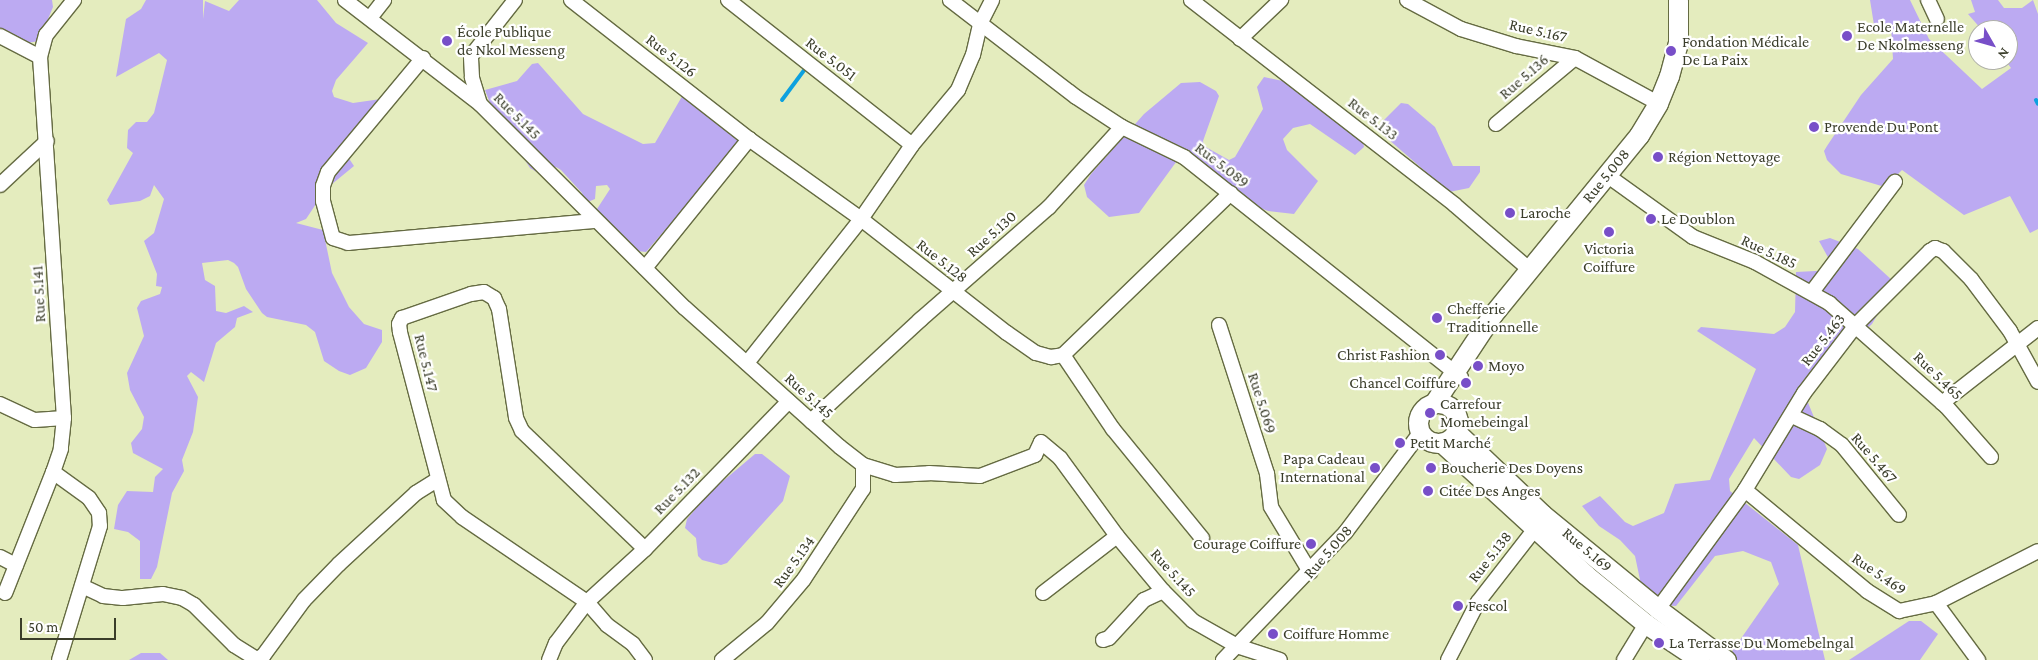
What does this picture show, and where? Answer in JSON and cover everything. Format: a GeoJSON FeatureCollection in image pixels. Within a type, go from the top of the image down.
{"type":"FeatureCollection","features":[{"type":"Feature","properties":{"kind":"main road","name":"Rue 5.008"},"geometry":{"type":"LineString","coordinates":[[1440,404],[1493,314],[1639,135],[1658,103],[1678,42],[1678,0]]}},
{"type":"Feature","properties":{"kind":"main road","name":"Rue 5.008"},"geometry":{"type":"LineString","coordinates":[[1456,374],[1615,181],[1666,106],[1687,46],[1691,0]]}},
{"type":"Feature","properties":{"kind":"main road"},"geometry":{"type":"LineString","coordinates":[[1440,404],[1458,419],[1449,437],[1430,442],[1420,434],[1420,415],[1440,404]]}},
{"type":"Feature","properties":{"kind":"main road","name":"Rue 5.169"},"geometry":{"type":"LineString","coordinates":[[1449,437],[1534,530],[1652,616],[1726,660]]}},
{"type":"Feature","properties":{"kind":"main road","name":"Rue 5.169"},"geometry":{"type":"LineString","coordinates":[[1449,437],[1542,514],[1700,660]]}},
{"type":"Feature","properties":{"kind":"street"},"geometry":{"type":"LineString","coordinates":[[0,36],[40,57],[46,35],[74,0]]}},
{"type":"Feature","properties":{"kind":"street","name":"Rue 5.145"},"geometry":{"type":"LineString","coordinates":[[346,0],[480,104],[595,221],[747,363],[863,465],[895,475],[929,473],[980,476],[1035,454],[1041,442],[1060,458],[1116,536],[1163,591],[1194,621],[1237,646],[1280,660]]}},
{"type":"Feature","properties":{"kind":"street"},"geometry":{"type":"LineString","coordinates":[[370,18],[384,0]]}},
{"type":"Feature","properties":{"kind":"street"},"geometry":{"type":"LineString","coordinates":[[451,81],[515,0]]}},
{"type":"Feature","properties":{"kind":"street","name":"Rue 5.126"},"geometry":{"type":"LineString","coordinates":[[571,0],[749,139]]}},
{"type":"Feature","properties":{"kind":"street","name":"Rue 5.051"},"geometry":{"type":"LineString","coordinates":[[728,0],[912,145]]}},
{"type":"Feature","properties":{"kind":"street","name":"Rue 5.089"},"geometry":{"type":"LineString","coordinates":[[950,0],[1076,97],[1122,126],[1184,157],[1456,374]]}},
{"type":"Feature","properties":{"kind":"street"},"geometry":{"type":"LineString","coordinates":[[747,363],[860,219],[912,145],[958,90],[973,55],[980,24],[992,0]]}},
{"type":"Feature","properties":{"kind":"street","name":"Rue 5.133"},"geometry":{"type":"LineString","coordinates":[[1191,0],[1455,205],[1530,270]]}},
{"type":"Feature","properties":{"kind":"street"},"geometry":{"type":"LineString","coordinates":[[1240,39],[1281,0]]}},
{"type":"Feature","properties":{"kind":"street","name":"Rue 5.167"},"geometry":{"type":"LineString","coordinates":[[1407,0],[1461,28],[1516,46],[1575,58],[1658,103]]}},
{"type":"Feature","properties":{"kind":"street"},"geometry":{"type":"LineString","coordinates":[[1928,0],[1937,19]]}},
{"type":"Feature","properties":{"kind":"street"},"geometry":{"type":"LineString","coordinates":[[471,56],[472,77],[480,104]]}},
{"type":"Feature","properties":{"kind":"street","name":"Rue 5.141"},"geometry":{"type":"LineString","coordinates":[[5,593],[54,472],[61,449],[64,418],[40,57]]}},
{"type":"Feature","properties":{"kind":"street"},"geometry":{"type":"LineString","coordinates":[[423,58],[328,172],[323,186],[323,201],[333,238],[348,243],[595,221]]}},
{"type":"Feature","properties":{"kind":"street","name":"Rue 5.136"},"geometry":{"type":"LineString","coordinates":[[1496,124],[1575,58]]}},
{"type":"Feature","properties":{"kind":"street","name":"Rue 5.130"},"geometry":{"type":"LineString","coordinates":[[811,421],[1049,207],[1122,126]]}},
{"type":"Feature","properties":{"kind":"street"},"geometry":{"type":"LineString","coordinates":[[645,268],[749,139]]}},
{"type":"Feature","properties":{"kind":"street","name":"Rue 5.128"},"geometry":{"type":"LineString","coordinates":[[749,139],[860,219],[953,292],[1036,353],[1045,357],[1063,355]]}},
{"type":"Feature","properties":{"kind":"street"},"geometry":{"type":"LineString","coordinates":[[0,185],[47,141]]}},
{"type":"Feature","properties":{"kind":"street","name":"Rue 5.185"},"geometry":{"type":"LineString","coordinates":[[1615,181],[1693,237],[1755,262],[1812,292],[1856,325]]}},
{"type":"Feature","properties":{"kind":"street"},"geometry":{"type":"LineString","coordinates":[[1812,292],[1895,182]]}},
{"type":"Feature","properties":{"kind":"street"},"geometry":{"type":"LineString","coordinates":[[1202,538],[1113,429],[1063,355],[1231,193]]}},
{"type":"Feature","properties":{"kind":"street","name":"Rue 5.463"},"geometry":{"type":"LineString","coordinates":[[1624,660],[1652,616],[1745,490],[1792,416],[1804,393],[1856,325],[1911,266],[1935,248],[1943,251],[1971,279],[2010,331],[2014,344],[2038,382]]}},
{"type":"Feature","properties":{"kind":"street","name":"Rue 5.147"},"geometry":{"type":"LineString","coordinates":[[645,549],[522,431],[516,418],[499,309],[494,298],[484,292],[402,318],[399,324],[437,480],[452,510],[586,602],[607,625],[633,644],[645,660]]}},
{"type":"Feature","properties":{"kind":"street","name":"Rue 5.069"},"geometry":{"type":"LineString","coordinates":[[1219,325],[1267,474],[1271,507],[1310,572]]}},
{"type":"Feature","properties":{"kind":"street","name":"Rue 5.465"},"geometry":{"type":"LineString","coordinates":[[1856,325],[1942,403],[1991,458]]}},
{"type":"Feature","properties":{"kind":"street"},"geometry":{"type":"LineString","coordinates":[[1942,403],[2014,344],[2038,328]]}},
{"type":"Feature","properties":{"kind":"street","name":"Rue 5.132"},"geometry":{"type":"LineString","coordinates":[[549,660],[556,643],[586,602],[645,549],[789,401]]}},
{"type":"Feature","properties":{"kind":"street"},"geometry":{"type":"LineString","coordinates":[[0,404],[35,420],[64,418]]}},
{"type":"Feature","properties":{"kind":"street","name":"Rue 5.467"},"geometry":{"type":"LineString","coordinates":[[1792,416],[1820,429],[1842,445],[1899,516]]}},
{"type":"Feature","properties":{"kind":"street","name":"Rue 5.008"},"geometry":{"type":"LineString","coordinates":[[1223,660],[1310,572],[1345,533],[1420,434]]}},
{"type":"Feature","properties":{"kind":"street","name":"Rue 5.134"},"geometry":{"type":"LineString","coordinates":[[722,660],[767,623],[804,578],[863,489],[863,465]]}},
{"type":"Feature","properties":{"kind":"street"},"geometry":{"type":"LineString","coordinates":[[54,472],[89,498],[99,512],[100,526],[59,660]]}},
{"type":"Feature","properties":{"kind":"street"},"geometry":{"type":"LineString","coordinates":[[82,586],[103,596],[123,598],[163,594],[182,598],[194,605],[234,645],[256,659],[263,656],[304,600],[339,564],[416,493],[437,480]]}},
{"type":"Feature","properties":{"kind":"street","name":"Rue 5.469"},"geometry":{"type":"LineString","coordinates":[[1745,490],[1886,604],[1899,610],[1936,603],[2038,551]]}},
{"type":"Feature","properties":{"kind":"street","name":"Rue 5.138"},"geometry":{"type":"LineString","coordinates":[[1448,660],[1478,602],[1534,530]]}},
{"type":"Feature","properties":{"kind":"street"},"geometry":{"type":"LineString","coordinates":[[1044,593],[1116,536]]}},
{"type":"Feature","properties":{"kind":"street"},"geometry":{"type":"LineString","coordinates":[[0,557],[16,565]]}},
{"type":"Feature","properties":{"kind":"street"},"geometry":{"type":"LineString","coordinates":[[1103,640],[1109,638],[1144,600],[1163,591]]}},
{"type":"Feature","properties":{"kind":"street"},"geometry":{"type":"LineString","coordinates":[[1936,603],[1978,660]]}},
{"type":"Feature","properties":{"kind":"shaded area"},"geometry":{"type":"Polygon","coordinates":[[[0,0],[52,0],[53,7],[39,41],[27,43],[0,28],[0,0]]]}},
{"type":"Feature","properties":{"kind":"shaded area"},"geometry":{"type":"Polygon","coordinates":[[[146,0],[203,0],[203,19],[205,1],[229,11],[239,0],[317,0],[336,23],[368,43],[336,80],[332,91],[334,97],[353,103],[381,99],[348,157],[354,166],[326,189],[306,219],[296,223],[323,230],[332,273],[349,307],[364,324],[382,330],[382,342],[366,368],[350,375],[339,371],[324,361],[315,332],[306,325],[267,317],[262,313],[246,289],[238,267],[234,263],[228,260],[202,263],[205,280],[215,286],[216,311],[226,313],[244,306],[253,312],[237,318],[235,327],[216,343],[204,382],[191,372],[187,376],[198,397],[193,432],[182,460],[184,471],[172,493],[157,567],[151,579],[140,579],[140,541],[128,532],[114,529],[118,505],[127,491],[153,492],[155,477],[163,469],[133,453],[131,443],[142,429],[144,417],[130,390],[127,373],[144,336],[137,308],[141,301],[160,294],[162,287],[156,286],[157,274],[144,241],[154,233],[164,199],[154,185],[150,196],[140,201],[110,205],[107,200],[133,153],[127,148],[128,130],[136,122],[147,122],[154,113],[167,60],[159,53],[116,77],[126,19],[141,9],[146,0]]]}},
{"type":"Feature","properties":{"kind":"shaded area"},"geometry":{"type":"Polygon","coordinates":[[[1870,0],[1910,0],[1929,39],[1982,89],[2008,70],[2018,70],[2018,20],[1973,20],[1968,14],[1975,12],[1971,0],[1998,0],[2004,8],[2022,8],[2033,0],[2038,14],[2038,229],[2030,233],[2010,196],[1964,215],[1902,170],[1885,187],[1841,174],[1827,160],[1824,151],[1827,146],[1861,95],[1893,59],[1891,27],[1874,25],[1870,0]]]}},
{"type":"Feature","properties":{"kind":"shaded area"},"geometry":{"type":"Polygon","coordinates":[[[538,63],[583,114],[643,144],[655,143],[684,93],[733,129],[741,142],[646,252],[637,251],[598,220],[597,209],[610,189],[607,185],[596,186],[595,199],[585,203],[582,193],[561,170],[556,167],[540,174],[530,168],[523,157],[526,146],[493,111],[485,90],[517,81],[532,64],[538,63]]]}},
{"type":"Feature","properties":{"kind":"shaded area"},"geometry":{"type":"Polygon","coordinates":[[[1264,77],[1292,83],[1363,142],[1364,147],[1355,155],[1310,124],[1293,128],[1283,139],[1287,150],[1318,181],[1294,214],[1268,211],[1245,202],[1179,158],[1139,213],[1109,217],[1087,197],[1084,185],[1091,174],[1144,114],[1181,83],[1200,82],[1216,91],[1219,96],[1203,141],[1204,146],[1229,160],[1235,157],[1263,109],[1257,87],[1264,77]]]}},
{"type":"Feature","properties":{"kind":"shaded area"},"geometry":{"type":"Polygon","coordinates":[[[1401,103],[1408,104],[1435,127],[1453,166],[1480,166],[1480,172],[1469,188],[1449,192],[1380,132],[1381,123],[1401,103]]]}},
{"type":"Feature","properties":{"kind":"shaded area"},"geometry":{"type":"Polygon","coordinates":[[[1830,238],[1858,249],[1893,281],[1894,287],[1872,324],[1802,388],[1827,449],[1820,465],[1799,479],[1791,477],[1754,438],[1729,479],[1730,491],[1798,545],[1825,660],[1726,660],[1779,584],[1771,562],[1743,551],[1715,556],[1676,606],[1663,605],[1643,594],[1635,556],[1620,540],[1599,526],[1582,506],[1600,496],[1625,522],[1633,526],[1664,513],[1675,484],[1710,480],[1756,369],[1697,331],[1701,327],[1774,334],[1785,327],[1795,312],[1796,272],[1835,270],[1819,241],[1830,238]]]}},
{"type":"Feature","properties":{"kind":"shaded area"},"geometry":{"type":"Polygon","coordinates":[[[755,454],[762,454],[790,476],[783,501],[727,563],[721,565],[702,560],[698,556],[696,538],[685,528],[687,519],[710,492],[755,454]]]}},
{"type":"Feature","properties":{"kind":"shaded area"},"geometry":{"type":"Polygon","coordinates":[[[1909,621],[1921,621],[1938,634],[1920,660],[1849,660],[1909,621]]]}},
{"type":"Feature","properties":{"kind":"shaded area"},"geometry":{"type":"Polygon","coordinates":[[[141,653],[160,653],[168,660],[129,660],[141,653]]]}},
{"type":"Feature","properties":{"kind":"waterway"},"geometry":{"type":"LineString","coordinates":[[782,100],[808,65]]}},
{"type":"Feature","properties":{"kind":"waterway"},"geometry":{"type":"LineString","coordinates":[[2036,100],[2038,104]]}},
{"type":"Feature","properties":{"kind":"place","name":"Ecole Maternelle De Nkolmesseng"},"geometry":{"type":"Point","coordinates":[1847,36]}},
{"type":"Feature","properties":{"kind":"place","name":"École Publique de Nkol Messeng"},"geometry":{"type":"Point","coordinates":[447,41]}},
{"type":"Feature","properties":{"kind":"place","name":"Fondation Médicale De La Paix"},"geometry":{"type":"Point","coordinates":[1671,51]}},
{"type":"Feature","properties":{"kind":"place","name":"Provende Du Pont"},"geometry":{"type":"Point","coordinates":[1814,127]}},
{"type":"Feature","properties":{"kind":"place","name":"Région Nettoyage"},"geometry":{"type":"Point","coordinates":[1658,157]}},
{"type":"Feature","properties":{"kind":"place","name":"Laroche"},"geometry":{"type":"Point","coordinates":[1510,213]}},
{"type":"Feature","properties":{"kind":"place","name":"Le Doublon"},"geometry":{"type":"Point","coordinates":[1651,219]}},
{"type":"Feature","properties":{"kind":"place","name":"Victoria Coiffure"},"geometry":{"type":"Point","coordinates":[1609,232]}},
{"type":"Feature","properties":{"kind":"place","name":"Chefferie Traditionnelle"},"geometry":{"type":"Point","coordinates":[1437,318]}},
{"type":"Feature","properties":{"kind":"place","name":"Christ Fashion"},"geometry":{"type":"Point","coordinates":[1440,355]}},
{"type":"Feature","properties":{"kind":"place","name":"Moyo"},"geometry":{"type":"Point","coordinates":[1478,366]}},
{"type":"Feature","properties":{"kind":"place","name":"Chancel Coiffure"},"geometry":{"type":"Point","coordinates":[1466,383]}},
{"type":"Feature","properties":{"kind":"place","name":"Carrefour Momebeingal"},"geometry":{"type":"Point","coordinates":[1430,413]}},
{"type":"Feature","properties":{"kind":"place","name":"Petit Marché"},"geometry":{"type":"Point","coordinates":[1400,443]}},
{"type":"Feature","properties":{"kind":"place","name":"Papa Cadeau International"},"geometry":{"type":"Point","coordinates":[1375,468]}},
{"type":"Feature","properties":{"kind":"place","name":"Boucherie Des Doyens"},"geometry":{"type":"Point","coordinates":[1431,468]}},
{"type":"Feature","properties":{"kind":"place","name":"Citée Des Anges"},"geometry":{"type":"Point","coordinates":[1428,491]}},
{"type":"Feature","properties":{"kind":"place","name":"Courage Coiffure"},"geometry":{"type":"Point","coordinates":[1311,544]}},
{"type":"Feature","properties":{"kind":"place","name":"Fescol"},"geometry":{"type":"Point","coordinates":[1458,606]}},
{"type":"Feature","properties":{"kind":"place","name":"Coiffure Homme"},"geometry":{"type":"Point","coordinates":[1273,634]}},
{"type":"Feature","properties":{"kind":"place","name":"La Terrasse Du Momebelngal"},"geometry":{"type":"Point","coordinates":[1659,643]}}]}
